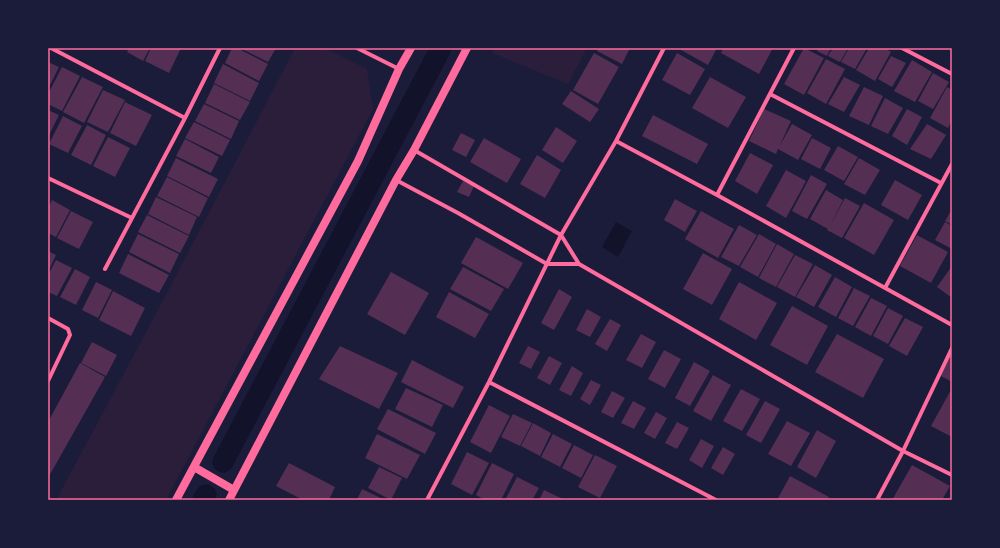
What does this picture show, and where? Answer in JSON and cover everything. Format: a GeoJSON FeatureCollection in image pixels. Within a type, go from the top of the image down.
{"type":"FeatureCollection","features":[{"type":"Feature","properties":{"kind":"main road"},"geometry":{"type":"LineString","coordinates":[[176,500],[358,161],[411,48]]}},
{"type":"Feature","properties":{"kind":"main road"},"geometry":{"type":"LineString","coordinates":[[229,500],[396,180],[414,150],[467,48]]}},
{"type":"Feature","properties":{"kind":"main road"},"geometry":{"type":"LineString","coordinates":[[194,467],[234,490]]}},
{"type":"Feature","properties":{"kind":"street"},"geometry":{"type":"LineString","coordinates":[[50,48],[185,118]]}},
{"type":"Feature","properties":{"kind":"street"},"geometry":{"type":"LineString","coordinates":[[105,269],[185,118],[220,48]]}},
{"type":"Feature","properties":{"kind":"street"},"geometry":{"type":"LineString","coordinates":[[357,48],[400,69]]}},
{"type":"Feature","properties":{"kind":"street"},"geometry":{"type":"LineString","coordinates":[[427,500],[561,235],[616,141],[664,48]]}},
{"type":"Feature","properties":{"kind":"street"},"geometry":{"type":"LineString","coordinates":[[717,195],[794,48]]}},
{"type":"Feature","properties":{"kind":"street"},"geometry":{"type":"LineString","coordinates":[[902,48],[952,74]]}},
{"type":"Feature","properties":{"kind":"street"},"geometry":{"type":"LineString","coordinates":[[770,94],[941,183]]}},
{"type":"Feature","properties":{"kind":"street"},"geometry":{"type":"LineString","coordinates":[[616,141],[952,325]]}},
{"type":"Feature","properties":{"kind":"street"},"geometry":{"type":"LineString","coordinates":[[414,150],[561,235],[578,264],[904,451],[952,475]]}},
{"type":"Feature","properties":{"kind":"street"},"geometry":{"type":"LineString","coordinates":[[885,288],[952,164]]}},
{"type":"Feature","properties":{"kind":"street"},"geometry":{"type":"LineString","coordinates":[[48,178],[132,218]]}},
{"type":"Feature","properties":{"kind":"street"},"geometry":{"type":"LineString","coordinates":[[396,180],[458,213],[547,264],[578,264]]}},
{"type":"Feature","properties":{"kind":"street"},"geometry":{"type":"LineString","coordinates":[[48,318],[68,329],[70,332],[70,337],[48,381]]}},
{"type":"Feature","properties":{"kind":"street"},"geometry":{"type":"LineString","coordinates":[[877,500],[904,451],[952,348]]}},
{"type":"Feature","properties":{"kind":"street"},"geometry":{"type":"LineString","coordinates":[[488,382],[716,500]]}},
{"type":"Feature","properties":{"kind":"shaded area"},"geometry":{"type":"Polygon","coordinates":[[[295,48],[325,48],[367,69],[373,109],[166,500],[56,500],[160,306],[295,48]]]}},
{"type":"Feature","properties":{"kind":"shaded area"},"geometry":{"type":"Polygon","coordinates":[[[495,48],[587,48],[568,84],[492,53],[495,48]]]}},
{"type":"Feature","properties":{"kind":"shaded area"},"geometry":{"type":"Polygon","coordinates":[[[616,222],[632,231],[618,257],[602,247],[616,222]]]}},
{"type":"Feature","properties":{"kind":"building"},"geometry":{"type":"Polygon","coordinates":[[[129,48],[150,48],[143,61],[127,52],[129,48]]]}},
{"type":"Feature","properties":{"kind":"building"},"geometry":{"type":"Polygon","coordinates":[[[151,48],[181,48],[169,73],[145,61],[151,48]]]}},
{"type":"Feature","properties":{"kind":"building"},"geometry":{"type":"Polygon","coordinates":[[[232,48],[237,48],[268,64],[259,81],[225,63],[232,48]]]}},
{"type":"Feature","properties":{"kind":"building"},"geometry":{"type":"Polygon","coordinates":[[[240,48],[276,48],[268,62],[240,48]]]}},
{"type":"Feature","properties":{"kind":"building"},"geometry":{"type":"Polygon","coordinates":[[[599,48],[630,48],[622,64],[597,51],[599,48]]]}},
{"type":"Feature","properties":{"kind":"building"},"geometry":{"type":"Polygon","coordinates":[[[682,48],[717,48],[708,65],[681,50],[682,48]]]}},
{"type":"Feature","properties":{"kind":"building"},"geometry":{"type":"Polygon","coordinates":[[[723,48],[773,48],[759,74],[721,53],[723,48]]]}},
{"type":"Feature","properties":{"kind":"building"},"geometry":{"type":"Polygon","coordinates":[[[804,48],[824,58],[804,95],[784,84],[804,48]]]}},
{"type":"Feature","properties":{"kind":"building"},"geometry":{"type":"Polygon","coordinates":[[[819,48],[831,48],[827,56],[817,51],[819,48]]]}},
{"type":"Feature","properties":{"kind":"building"},"geometry":{"type":"Polygon","coordinates":[[[833,48],[848,48],[840,62],[828,56],[833,48]]]}},
{"type":"Feature","properties":{"kind":"building"},"geometry":{"type":"Polygon","coordinates":[[[849,48],[867,48],[855,69],[841,62],[849,48]]]}},
{"type":"Feature","properties":{"kind":"building"},"geometry":{"type":"Polygon","coordinates":[[[869,48],[885,48],[891,52],[875,81],[856,70],[869,48]]]}},
{"type":"Feature","properties":{"kind":"building"},"geometry":{"type":"Polygon","coordinates":[[[594,53],[619,67],[598,104],[573,90],[594,53]]]}},
{"type":"Feature","properties":{"kind":"building"},"geometry":{"type":"Polygon","coordinates":[[[677,53],[705,69],[690,95],[662,80],[677,53]]]}},
{"type":"Feature","properties":{"kind":"building"},"geometry":{"type":"Polygon","coordinates":[[[891,56],[906,63],[892,87],[878,79],[891,56]]]}},
{"type":"Feature","properties":{"kind":"building"},"geometry":{"type":"Polygon","coordinates":[[[826,59],[845,69],[826,104],[807,93],[826,59]]]}},
{"type":"Feature","properties":{"kind":"building"},"geometry":{"type":"Polygon","coordinates":[[[912,60],[932,72],[915,102],[894,91],[912,60]]]}},
{"type":"Feature","properties":{"kind":"building"},"geometry":{"type":"Polygon","coordinates":[[[48,62],[59,67],[48,89],[48,62]]]}},
{"type":"Feature","properties":{"kind":"building"},"geometry":{"type":"Polygon","coordinates":[[[223,64],[259,83],[250,101],[214,83],[223,64]]]}},
{"type":"Feature","properties":{"kind":"building"},"geometry":{"type":"Polygon","coordinates":[[[62,67],[80,76],[62,111],[48,104],[48,94],[62,67]]]}},
{"type":"Feature","properties":{"kind":"building"},"geometry":{"type":"Polygon","coordinates":[[[933,73],[949,82],[933,109],[918,101],[933,73]]]}},
{"type":"Feature","properties":{"kind":"building"},"geometry":{"type":"Polygon","coordinates":[[[82,77],[103,87],[84,123],[63,112],[82,77]]]}},
{"type":"Feature","properties":{"kind":"building"},"geometry":{"type":"Polygon","coordinates":[[[710,77],[746,97],[728,128],[692,108],[710,77]]]}},
{"type":"Feature","properties":{"kind":"building"},"geometry":{"type":"Polygon","coordinates":[[[844,77],[860,85],[844,112],[828,104],[844,77]]]}},
{"type":"Feature","properties":{"kind":"building"},"geometry":{"type":"Polygon","coordinates":[[[214,84],[250,102],[240,120],[205,103],[214,84]]]}},
{"type":"Feature","properties":{"kind":"building"},"geometry":{"type":"Polygon","coordinates":[[[864,87],[883,96],[869,125],[849,116],[864,87]]]}},
{"type":"Feature","properties":{"kind":"building"},"geometry":{"type":"Polygon","coordinates":[[[947,87],[952,90],[952,120],[948,128],[930,118],[947,87]]]}},
{"type":"Feature","properties":{"kind":"building"},"geometry":{"type":"Polygon","coordinates":[[[103,90],[125,100],[108,132],[87,122],[103,90]]]}},
{"type":"Feature","properties":{"kind":"building"},"geometry":{"type":"Polygon","coordinates":[[[571,91],[599,109],[590,122],[562,104],[571,91]]]}},
{"type":"Feature","properties":{"kind":"building"},"geometry":{"type":"Polygon","coordinates":[[[885,98],[903,108],[888,134],[871,126],[885,98]]]}},
{"type":"Feature","properties":{"kind":"building"},"geometry":{"type":"Polygon","coordinates":[[[125,102],[152,115],[136,146],[110,133],[125,102]]]}},
{"type":"Feature","properties":{"kind":"building"},"geometry":{"type":"Polygon","coordinates":[[[204,104],[239,121],[231,139],[195,121],[204,104]]]}},
{"type":"Feature","properties":{"kind":"building"},"geometry":{"type":"Polygon","coordinates":[[[764,109],[791,121],[779,147],[792,124],[812,135],[798,160],[778,149],[776,154],[749,141],[764,109]]]}},
{"type":"Feature","properties":{"kind":"building"},"geometry":{"type":"Polygon","coordinates":[[[907,109],[922,117],[907,145],[892,136],[907,109]]]}},
{"type":"Feature","properties":{"kind":"building"},"geometry":{"type":"Polygon","coordinates":[[[48,110],[59,115],[48,137],[48,110]]]}},
{"type":"Feature","properties":{"kind":"building"},"geometry":{"type":"Polygon","coordinates":[[[653,115],[708,144],[697,164],[642,136],[653,115]]]}},
{"type":"Feature","properties":{"kind":"building"},"geometry":{"type":"Polygon","coordinates":[[[63,116],[82,126],[68,153],[49,144],[63,116]]]}},
{"type":"Feature","properties":{"kind":"building"},"geometry":{"type":"Polygon","coordinates":[[[194,122],[230,140],[222,156],[185,138],[194,122]]]}},
{"type":"Feature","properties":{"kind":"building"},"geometry":{"type":"Polygon","coordinates":[[[927,124],[946,135],[931,159],[910,149],[927,124]]]}},
{"type":"Feature","properties":{"kind":"building"},"geometry":{"type":"Polygon","coordinates":[[[87,125],[106,135],[91,165],[71,155],[87,125]]]}},
{"type":"Feature","properties":{"kind":"building"},"geometry":{"type":"Polygon","coordinates":[[[556,127],[577,141],[563,163],[542,150],[556,127]]]}},
{"type":"Feature","properties":{"kind":"building"},"geometry":{"type":"Polygon","coordinates":[[[461,133],[475,140],[466,157],[452,150],[461,133]]]}},
{"type":"Feature","properties":{"kind":"building"},"geometry":{"type":"Polygon","coordinates":[[[108,137],[130,148],[115,177],[93,166],[108,137]]]}},
{"type":"Feature","properties":{"kind":"building"},"geometry":{"type":"Polygon","coordinates":[[[484,138],[521,159],[507,183],[470,162],[484,138]]]}},
{"type":"Feature","properties":{"kind":"building"},"geometry":{"type":"Polygon","coordinates":[[[812,138],[831,148],[820,169],[801,159],[812,138]]]}},
{"type":"Feature","properties":{"kind":"building"},"geometry":{"type":"Polygon","coordinates":[[[185,139],[219,157],[211,173],[176,156],[185,139]]]}},
{"type":"Feature","properties":{"kind":"building"},"geometry":{"type":"Polygon","coordinates":[[[838,146],[858,157],[844,181],[824,170],[838,146]]]}},
{"type":"Feature","properties":{"kind":"building"},"geometry":{"type":"Polygon","coordinates":[[[750,153],[773,165],[757,194],[735,181],[750,153]]]}},
{"type":"Feature","properties":{"kind":"building"},"geometry":{"type":"Polygon","coordinates":[[[537,155],[561,170],[545,198],[520,184],[537,155]]]}},
{"type":"Feature","properties":{"kind":"building"},"geometry":{"type":"Polygon","coordinates":[[[176,158],[218,179],[209,197],[167,176],[176,158]]]}},
{"type":"Feature","properties":{"kind":"building"},"geometry":{"type":"Polygon","coordinates":[[[859,158],[880,170],[865,195],[844,184],[859,158]]]}},
{"type":"Feature","properties":{"kind":"building"},"geometry":{"type":"Polygon","coordinates":[[[786,170],[806,181],[786,218],[766,206],[786,170]]]}},
{"type":"Feature","properties":{"kind":"building"},"geometry":{"type":"Polygon","coordinates":[[[811,175],[827,184],[807,219],[792,211],[811,175]]]}},
{"type":"Feature","properties":{"kind":"building"},"geometry":{"type":"Polygon","coordinates":[[[167,177],[208,198],[199,217],[157,196],[167,177]]]}},
{"type":"Feature","properties":{"kind":"building"},"geometry":{"type":"Polygon","coordinates":[[[895,180],[922,195],[908,220],[881,205],[895,180]]]}},
{"type":"Feature","properties":{"kind":"building"},"geometry":{"type":"Polygon","coordinates":[[[463,181],[474,186],[469,197],[457,192],[463,181]]]}},
{"type":"Feature","properties":{"kind":"building"},"geometry":{"type":"Polygon","coordinates":[[[826,190],[843,200],[830,226],[845,198],[860,206],[842,238],[810,219],[826,190]]]}},
{"type":"Feature","properties":{"kind":"building"},"geometry":{"type":"Polygon","coordinates":[[[156,197],[197,217],[189,235],[148,214],[156,197]]]}},
{"type":"Feature","properties":{"kind":"building"},"geometry":{"type":"Polygon","coordinates":[[[675,199],[697,211],[685,232],[664,220],[675,199]]]}},
{"type":"Feature","properties":{"kind":"building"},"geometry":{"type":"Polygon","coordinates":[[[52,200],[70,210],[56,237],[48,233],[48,208],[52,200]]]}},
{"type":"Feature","properties":{"kind":"building"},"geometry":{"type":"Polygon","coordinates":[[[864,203],[894,220],[874,255],[844,238],[864,203]]]}},
{"type":"Feature","properties":{"kind":"building"},"geometry":{"type":"Polygon","coordinates":[[[952,209],[952,225],[945,221],[952,209]]]}},
{"type":"Feature","properties":{"kind":"building"},"geometry":{"type":"Polygon","coordinates":[[[71,211],[93,222],[79,249],[57,238],[71,211]]]}},
{"type":"Feature","properties":{"kind":"building"},"geometry":{"type":"Polygon","coordinates":[[[701,211],[734,229],[718,258],[685,239],[701,211]]]}},
{"type":"Feature","properties":{"kind":"building"},"geometry":{"type":"Polygon","coordinates":[[[147,215],[189,236],[180,253],[138,232],[147,215]]]}},
{"type":"Feature","properties":{"kind":"building"},"geometry":{"type":"Polygon","coordinates":[[[945,222],[952,226],[952,249],[935,240],[945,222]]]}},
{"type":"Feature","properties":{"kind":"building"},"geometry":{"type":"Polygon","coordinates":[[[739,225],[757,235],[739,266],[721,257],[739,225]]]}},
{"type":"Feature","properties":{"kind":"building"},"geometry":{"type":"Polygon","coordinates":[[[138,234],[179,254],[170,273],[129,252],[138,234]]]}},
{"type":"Feature","properties":{"kind":"building"},"geometry":{"type":"Polygon","coordinates":[[[759,234],[776,244],[758,277],[740,267],[759,234]]]}},
{"type":"Feature","properties":{"kind":"building"},"geometry":{"type":"Polygon","coordinates":[[[917,235],[948,252],[931,283],[900,266],[917,235]]]}},
{"type":"Feature","properties":{"kind":"building"},"geometry":{"type":"Polygon","coordinates":[[[476,237],[523,263],[508,289],[461,263],[476,237]]]}},
{"type":"Feature","properties":{"kind":"building"},"geometry":{"type":"Polygon","coordinates":[[[777,244],[794,254],[776,287],[759,278],[777,244]]]}},
{"type":"Feature","properties":{"kind":"building"},"geometry":{"type":"Polygon","coordinates":[[[48,251],[56,255],[48,272],[48,251]]]}},
{"type":"Feature","properties":{"kind":"building"},"geometry":{"type":"Polygon","coordinates":[[[703,253],[732,269],[712,305],[683,289],[703,253]]]}},
{"type":"Feature","properties":{"kind":"building"},"geometry":{"type":"Polygon","coordinates":[[[128,254],[169,275],[159,293],[119,273],[128,254]]]}},
{"type":"Feature","properties":{"kind":"building"},"geometry":{"type":"Polygon","coordinates":[[[795,255],[813,264],[795,297],[777,287],[795,255]]]}},
{"type":"Feature","properties":{"kind":"building"},"geometry":{"type":"Polygon","coordinates":[[[56,260],[72,268],[57,296],[48,292],[48,275],[56,260]]]}},
{"type":"Feature","properties":{"kind":"building"},"geometry":{"type":"Polygon","coordinates":[[[815,265],[832,275],[814,307],[796,297],[815,265]]]}},
{"type":"Feature","properties":{"kind":"building"},"geometry":{"type":"Polygon","coordinates":[[[952,266],[952,298],[937,287],[952,266]]]}},
{"type":"Feature","properties":{"kind":"building"},"geometry":{"type":"Polygon","coordinates":[[[463,267],[504,289],[491,311],[450,289],[463,267]]]}},
{"type":"Feature","properties":{"kind":"building"},"geometry":{"type":"Polygon","coordinates":[[[75,269],[90,277],[76,305],[60,297],[75,269]]]}},
{"type":"Feature","properties":{"kind":"building"},"geometry":{"type":"Polygon","coordinates":[[[391,272],[429,293],[405,335],[367,314],[391,272]]]}},
{"type":"Feature","properties":{"kind":"building"},"geometry":{"type":"Polygon","coordinates":[[[835,277],[852,287],[836,317],[818,307],[835,277]]]}},
{"type":"Feature","properties":{"kind":"building"},"geometry":{"type":"Polygon","coordinates":[[[96,282],[112,290],[98,318],[82,310],[96,282]]]}},
{"type":"Feature","properties":{"kind":"building"},"geometry":{"type":"Polygon","coordinates":[[[739,282],[777,303],[756,340],[719,319],[739,282]]]}},
{"type":"Feature","properties":{"kind":"building"},"geometry":{"type":"Polygon","coordinates":[[[854,288],[870,296],[853,326],[838,318],[854,288]]]}},
{"type":"Feature","properties":{"kind":"building"},"geometry":{"type":"Polygon","coordinates":[[[559,289],[572,297],[554,330],[541,323],[559,289]]]}},
{"type":"Feature","properties":{"kind":"building"},"geometry":{"type":"Polygon","coordinates":[[[113,291],[145,308],[131,336],[99,320],[113,291]]]}},
{"type":"Feature","properties":{"kind":"building"},"geometry":{"type":"Polygon","coordinates":[[[449,292],[489,314],[475,338],[436,317],[449,292]]]}},
{"type":"Feature","properties":{"kind":"building"},"geometry":{"type":"Polygon","coordinates":[[[871,298],[887,306],[871,336],[855,327],[871,298]]]}},
{"type":"Feature","properties":{"kind":"building"},"geometry":{"type":"Polygon","coordinates":[[[792,306],[828,326],[807,365],[770,345],[792,306]]]}},
{"type":"Feature","properties":{"kind":"building"},"geometry":{"type":"Polygon","coordinates":[[[888,308],[903,316],[888,344],[873,336],[888,308]]]}},
{"type":"Feature","properties":{"kind":"building"},"geometry":{"type":"Polygon","coordinates":[[[587,309],[601,317],[590,337],[576,330],[587,309]]]}},
{"type":"Feature","properties":{"kind":"building"},"geometry":{"type":"Polygon","coordinates":[[[905,318],[923,327],[907,356],[889,346],[905,318]]]}},
{"type":"Feature","properties":{"kind":"building"},"geometry":{"type":"Polygon","coordinates":[[[610,319],[621,325],[607,351],[595,344],[610,319]]]}},
{"type":"Feature","properties":{"kind":"building"},"geometry":{"type":"Polygon","coordinates":[[[641,334],[656,342],[642,368],[626,360],[641,334]]]}},
{"type":"Feature","properties":{"kind":"building"},"geometry":{"type":"Polygon","coordinates":[[[837,334],[884,359],[863,398],[815,372],[837,334]]]}},
{"type":"Feature","properties":{"kind":"building"},"geometry":{"type":"Polygon","coordinates":[[[92,342],[117,355],[106,376],[81,363],[92,342]]]}},
{"type":"Feature","properties":{"kind":"building"},"geometry":{"type":"Polygon","coordinates":[[[340,346],[398,373],[379,409],[319,379],[340,346]]]}},
{"type":"Feature","properties":{"kind":"building"},"geometry":{"type":"Polygon","coordinates":[[[528,346],[540,352],[531,369],[519,363],[528,346]]]}},
{"type":"Feature","properties":{"kind":"building"},"geometry":{"type":"Polygon","coordinates":[[[664,350],[681,359],[665,388],[648,379],[664,350]]]}},
{"type":"Feature","properties":{"kind":"building"},"geometry":{"type":"Polygon","coordinates":[[[952,352],[952,382],[939,375],[952,352]]]}},
{"type":"Feature","properties":{"kind":"building"},"geometry":{"type":"Polygon","coordinates":[[[549,356],[562,363],[550,385],[537,378],[549,356]]]}},
{"type":"Feature","properties":{"kind":"building"},"geometry":{"type":"Polygon","coordinates":[[[412,360],[464,387],[453,408],[401,382],[412,360]]]}},
{"type":"Feature","properties":{"kind":"building"},"geometry":{"type":"Polygon","coordinates":[[[694,362],[710,371],[690,406],[675,398],[694,362]]]}},
{"type":"Feature","properties":{"kind":"building"},"geometry":{"type":"Polygon","coordinates":[[[80,363],[105,377],[48,478],[48,422],[80,363]]]}},
{"type":"Feature","properties":{"kind":"building"},"geometry":{"type":"Polygon","coordinates":[[[572,366],[583,373],[571,396],[559,390],[572,366]]]}},
{"type":"Feature","properties":{"kind":"building"},"geometry":{"type":"Polygon","coordinates":[[[713,375],[731,385],[711,421],[693,411],[713,375]]]}},
{"type":"Feature","properties":{"kind":"building"},"geometry":{"type":"Polygon","coordinates":[[[591,380],[601,385],[590,405],[580,399],[591,380]]]}},
{"type":"Feature","properties":{"kind":"building"},"geometry":{"type":"Polygon","coordinates":[[[406,388],[443,405],[432,427],[395,409],[406,388]]]}},
{"type":"Feature","properties":{"kind":"building"},"geometry":{"type":"Polygon","coordinates":[[[952,388],[952,437],[931,426],[952,388]]]}},
{"type":"Feature","properties":{"kind":"building"},"geometry":{"type":"Polygon","coordinates":[[[741,389],[760,399],[742,431],[723,421],[741,389]]]}},
{"type":"Feature","properties":{"kind":"building"},"geometry":{"type":"Polygon","coordinates":[[[612,391],[625,398],[613,418],[601,412],[612,391]]]}},
{"type":"Feature","properties":{"kind":"building"},"geometry":{"type":"Polygon","coordinates":[[[633,401],[646,408],[634,429],[621,423],[633,401]]]}},
{"type":"Feature","properties":{"kind":"building"},"geometry":{"type":"Polygon","coordinates":[[[765,401],[780,409],[761,443],[746,435],[765,401]]]}},
{"type":"Feature","properties":{"kind":"building"},"geometry":{"type":"Polygon","coordinates":[[[489,405],[510,416],[491,453],[470,442],[489,405]]]}},
{"type":"Feature","properties":{"kind":"building"},"geometry":{"type":"Polygon","coordinates":[[[388,409],[436,433],[425,454],[377,429],[388,409]]]}},
{"type":"Feature","properties":{"kind":"building"},"geometry":{"type":"Polygon","coordinates":[[[656,412],[667,418],[655,439],[644,433],[656,412]]]}},
{"type":"Feature","properties":{"kind":"building"},"geometry":{"type":"Polygon","coordinates":[[[513,414],[532,423],[520,446],[501,437],[513,414]]]}},
{"type":"Feature","properties":{"kind":"building"},"geometry":{"type":"Polygon","coordinates":[[[787,421],[810,433],[791,466],[768,454],[787,421]]]}},
{"type":"Feature","properties":{"kind":"building"},"geometry":{"type":"Polygon","coordinates":[[[677,422],[689,428],[677,449],[665,443],[677,422]]]}},
{"type":"Feature","properties":{"kind":"building"},"geometry":{"type":"Polygon","coordinates":[[[533,423],[551,433],[540,456],[521,446],[533,423]]]}},
{"type":"Feature","properties":{"kind":"building"},"geometry":{"type":"Polygon","coordinates":[[[817,430],[836,441],[816,478],[797,467],[817,430]]]}},
{"type":"Feature","properties":{"kind":"building"},"geometry":{"type":"Polygon","coordinates":[[[377,434],[420,455],[407,479],[365,458],[377,434]]]}},
{"type":"Feature","properties":{"kind":"building"},"geometry":{"type":"Polygon","coordinates":[[[553,434],[572,444],[560,467],[541,457],[553,434]]]}},
{"type":"Feature","properties":{"kind":"building"},"geometry":{"type":"Polygon","coordinates":[[[701,439],[714,446],[702,468],[689,460],[701,439]]]}},
{"type":"Feature","properties":{"kind":"building"},"geometry":{"type":"Polygon","coordinates":[[[574,445],[593,455],[581,478],[562,468],[574,445]]]}},
{"type":"Feature","properties":{"kind":"building"},"geometry":{"type":"Polygon","coordinates":[[[723,447],[735,454],[723,475],[711,468],[723,447]]]}},
{"type":"Feature","properties":{"kind":"building"},"geometry":{"type":"Polygon","coordinates":[[[467,452],[489,463],[472,495],[451,484],[467,452]]]}},
{"type":"Feature","properties":{"kind":"building"},"geometry":{"type":"Polygon","coordinates":[[[595,455],[617,466],[600,498],[578,487],[595,455]]]}},
{"type":"Feature","properties":{"kind":"building"},"geometry":{"type":"Polygon","coordinates":[[[289,463],[335,487],[329,500],[303,500],[276,486],[289,463]]]}},
{"type":"Feature","properties":{"kind":"building"},"geometry":{"type":"Polygon","coordinates":[[[492,463],[514,474],[501,500],[485,500],[476,495],[492,463]]]}},
{"type":"Feature","properties":{"kind":"building"},"geometry":{"type":"Polygon","coordinates":[[[912,465],[950,486],[942,500],[892,500],[912,465]]]}},
{"type":"Feature","properties":{"kind":"building"},"geometry":{"type":"Polygon","coordinates":[[[379,467],[402,478],[391,500],[368,488],[379,467]]]}},
{"type":"Feature","properties":{"kind":"building"},"geometry":{"type":"Polygon","coordinates":[[[790,476],[829,497],[828,500],[777,500],[790,476]]]}},
{"type":"Feature","properties":{"kind":"building"},"geometry":{"type":"Polygon","coordinates":[[[517,477],[539,488],[532,500],[505,500],[517,477]]]}},
{"type":"Feature","properties":{"kind":"building"},"geometry":{"type":"Polygon","coordinates":[[[362,489],[385,500],[357,500],[362,489]]]}},
{"type":"Feature","properties":{"kind":"building"},"geometry":{"type":"Polygon","coordinates":[[[544,490],[565,500],[539,500],[544,490]]]}},
{"type":"Feature","properties":{"kind":"waterway"},"geometry":{"type":"LineString","coordinates":[[223,462],[441,48]]}},
{"type":"Feature","properties":{"kind":"waterway"},"geometry":{"type":"LineString","coordinates":[[203,500],[206,495]]}}]}
